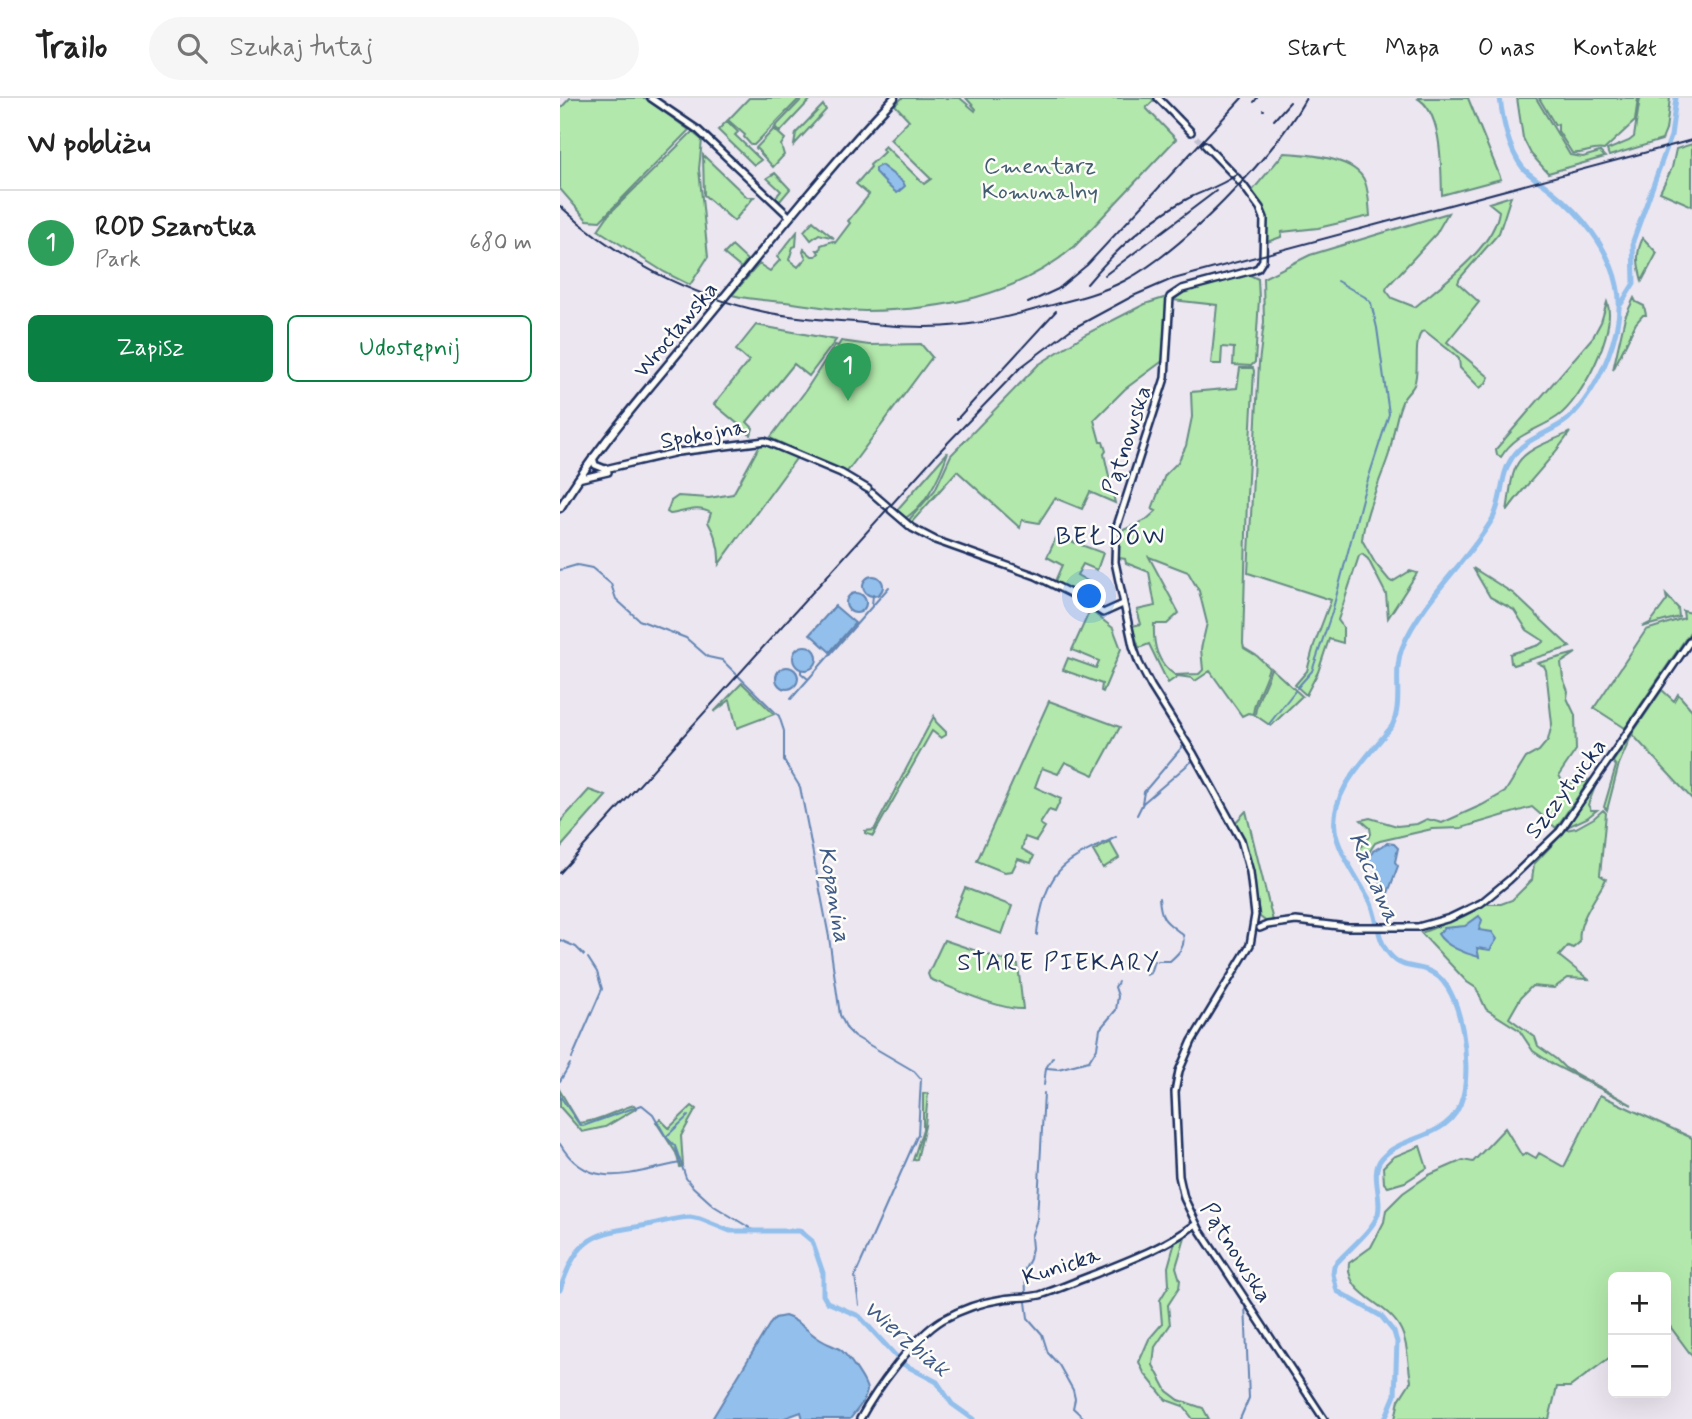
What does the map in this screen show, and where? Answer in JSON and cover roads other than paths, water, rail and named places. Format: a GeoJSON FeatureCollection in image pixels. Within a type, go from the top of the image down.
{"type":"FeatureCollection","features":[{"type":"Feature","properties":{"kind":"main road","name":"Wrocławska"},"geometry":{"type":"LineString","coordinates":[[560,508],[593,457],[790,217],[894,98]]}},
{"type":"Feature","properties":{"kind":"street"},"geometry":{"type":"LineString","coordinates":[[651,98],[707,137],[790,217]]}},
{"type":"Feature","properties":{"kind":"street"},"geometry":{"type":"LineString","coordinates":[[1158,98],[1191,132]]}},
{"type":"Feature","properties":{"kind":"street","name":"Pątnowska"},"geometry":{"type":"LineString","coordinates":[[1205,145],[1260,208],[1264,218],[1263,260],[1253,270],[1182,289],[1170,297],[1165,378],[1116,529],[1115,562],[1133,646],[1146,678],[1193,753],[1241,840],[1250,872],[1255,915],[1259,926],[1235,972],[1192,1041],[1179,1071],[1174,1112],[1179,1176],[1184,1198],[1196,1224],[1324,1419]]}},
{"type":"Feature","properties":{"kind":"street","name":"Spokojna"},"geometry":{"type":"LineString","coordinates":[[578,479],[678,452],[765,441],[841,472],[870,491],[912,528],[935,541],[1037,576],[1102,613],[1123,604]]}},
{"type":"Feature","properties":{"kind":"street"},"geometry":{"type":"LineString","coordinates":[[593,457],[595,465],[605,469]]}},
{"type":"Feature","properties":{"kind":"street","name":"Spokojna"},"geometry":{"type":"LineString","coordinates":[[583,472],[618,468]]}},
{"type":"Feature","properties":{"kind":"street"},"geometry":{"type":"LineString","coordinates":[[583,472],[591,476]]}},
{"type":"Feature","properties":{"kind":"street","name":"Szczytnicka"},"geometry":{"type":"LineString","coordinates":[[1259,926],[1297,921],[1410,928],[1429,925],[1469,910],[1490,896],[1551,841],[1692,638]]}},
{"type":"Feature","properties":{"kind":"street","name":"Kunicka"},"geometry":{"type":"LineString","coordinates":[[860,1419],[879,1389],[905,1357],[927,1331],[942,1320],[1000,1299],[1040,1295],[1165,1245],[1196,1224]]}},
{"type":"Feature","properties":{"kind":"water"},"geometry":{"type":"Polygon","coordinates":[[[881,165],[903,182],[905,186],[897,193],[875,172],[875,168],[881,165]]]}},
{"type":"Feature","properties":{"kind":"water"},"geometry":{"type":"Polygon","coordinates":[[[873,576],[880,579],[883,586],[880,593],[873,596],[866,593],[863,586],[866,579],[873,576]]]}},
{"type":"Feature","properties":{"kind":"water"},"geometry":{"type":"Polygon","coordinates":[[[856,593],[863,596],[866,603],[863,610],[856,613],[849,610],[846,603],[849,596],[856,593]]]}},
{"type":"Feature","properties":{"kind":"water"},"geometry":{"type":"Polygon","coordinates":[[[835,606],[855,623],[830,652],[810,634],[835,606]]]}},
{"type":"Feature","properties":{"kind":"water"},"geometry":{"type":"Polygon","coordinates":[[[805,646],[813,650],[817,658],[813,666],[805,670],[797,666],[793,658],[797,650],[805,646]]]}},
{"type":"Feature","properties":{"kind":"water"},"geometry":{"type":"Polygon","coordinates":[[[787,667],[795,670],[798,678],[795,686],[787,689],[779,686],[776,678],[779,670],[787,667]]]}},
{"type":"Feature","properties":{"kind":"water"},"geometry":{"type":"Polygon","coordinates":[[[1387,843],[1398,848],[1395,862],[1398,866],[1388,893],[1384,893],[1369,860],[1373,851],[1387,843]]]}},
{"type":"Feature","properties":{"kind":"water"},"geometry":{"type":"Polygon","coordinates":[[[1479,916],[1482,920],[1479,930],[1492,932],[1497,939],[1490,950],[1477,948],[1479,957],[1451,946],[1438,934],[1444,928],[1465,926],[1479,916]]]}},
{"type":"Feature","properties":{"kind":"water"},"geometry":{"type":"Polygon","coordinates":[[[785,1316],[841,1350],[848,1358],[867,1391],[860,1406],[850,1419],[803,1419],[801,1412],[782,1419],[712,1419],[769,1325],[775,1318],[785,1316]]]}},
{"type":"Feature","properties":{"kind":"waterway","name":"Kaczawa"},"geometry":{"type":"LineString","coordinates":[[1385,1419],[1395,1395],[1397,1342],[1394,1332],[1381,1316],[1337,1291],[1334,1266],[1375,1221],[1379,1207],[1376,1178],[1378,1164],[1382,1158],[1402,1144],[1438,1129],[1457,1111],[1465,1083],[1465,1048],[1458,1011],[1443,982],[1427,970],[1395,960],[1386,949],[1370,901],[1339,844],[1335,819],[1337,804],[1352,776],[1392,726],[1397,706],[1399,658],[1411,630],[1493,518],[1505,472],[1517,451],[1568,419],[1590,392],[1608,357],[1618,319],[1617,285],[1608,258],[1573,210],[1526,171],[1518,160],[1507,134],[1500,98]]}},
{"type":"Feature","properties":{"kind":"waterway"},"geometry":{"type":"LineString","coordinates":[[1621,304],[1634,283],[1633,241],[1671,136],[1676,98]]}},
{"type":"Feature","properties":{"kind":"waterway"},"geometry":{"type":"LineString","coordinates":[[1297,688],[1312,671],[1332,612],[1363,495],[1389,414],[1371,303],[1337,281]]}},
{"type":"Feature","properties":{"kind":"waterway","name":"Kopanina"},"geometry":{"type":"LineString","coordinates":[[560,570],[577,565],[592,568],[611,584],[616,599],[639,620],[686,638],[708,657],[722,660],[779,716],[784,731],[784,761],[800,787],[829,937],[840,1015],[854,1036],[914,1071],[921,1079],[918,1134],[855,1276],[859,1305]]}},
{"type":"Feature","properties":{"kind":"waterway"},"geometry":{"type":"LineString","coordinates":[[791,699],[889,587]]}},
{"type":"Feature","properties":{"kind":"waterway"},"geometry":{"type":"LineString","coordinates":[[872,605],[873,595]]}},
{"type":"Feature","properties":{"kind":"waterway"},"geometry":{"type":"LineString","coordinates":[[801,669],[801,673],[808,679]]}},
{"type":"Feature","properties":{"kind":"waterway"},"geometry":{"type":"LineString","coordinates":[[1269,724],[1295,691]]}},
{"type":"Feature","properties":{"kind":"waterway"},"geometry":{"type":"LineString","coordinates":[[1142,803],[1144,792],[1183,746]]}},
{"type":"Feature","properties":{"kind":"waterway"},"geometry":{"type":"LineString","coordinates":[[1137,815],[1143,803],[1192,761]]}},
{"type":"Feature","properties":{"kind":"waterway"},"geometry":{"type":"LineString","coordinates":[[1037,935],[1047,892],[1060,870],[1078,856],[1116,837]]}},
{"type":"Feature","properties":{"kind":"waterway"},"geometry":{"type":"LineString","coordinates":[[1158,961],[1170,961],[1176,956],[1184,939],[1163,917],[1159,898]]}},
{"type":"Feature","properties":{"kind":"waterway"},"geometry":{"type":"LineString","coordinates":[[560,940],[576,947],[584,955]]}},
{"type":"Feature","properties":{"kind":"waterway"},"geometry":{"type":"LineString","coordinates":[[572,1058],[602,989],[597,972],[588,958]]}},
{"type":"Feature","properties":{"kind":"waterway"},"geometry":{"type":"LineString","coordinates":[[1146,975],[1150,973],[1154,961]]}},
{"type":"Feature","properties":{"kind":"waterway"},"geometry":{"type":"LineString","coordinates":[[1047,1068],[1058,1069],[1089,1061],[1097,1048],[1100,1029],[1116,1010],[1118,996],[1115,987],[1118,982]]}},
{"type":"Feature","properties":{"kind":"waterway"},"geometry":{"type":"LineString","coordinates":[[1044,1085],[1046,1068],[1053,1057]]}},
{"type":"Feature","properties":{"kind":"waterway"},"geometry":{"type":"LineString","coordinates":[[560,1081],[570,1064]]}},
{"type":"Feature","properties":{"kind":"waterway"},"geometry":{"type":"LineString","coordinates":[[1026,1294],[1025,1269],[1030,1259],[1031,1237],[1037,1219],[1044,1093]]}},
{"type":"Feature","properties":{"kind":"waterway"},"geometry":{"type":"LineString","coordinates":[[560,1096],[583,1126],[642,1105],[653,1114],[666,1137],[675,1146],[686,1178],[693,1187],[714,1206],[750,1228]]}},
{"type":"Feature","properties":{"kind":"waterway"},"geometry":{"type":"LineString","coordinates":[[666,1137],[688,1116]]}},
{"type":"Feature","properties":{"kind":"waterway"},"geometry":{"type":"LineString","coordinates":[[560,1144],[572,1160],[599,1174],[630,1174],[681,1163]]}},
{"type":"Feature","properties":{"kind":"waterway","name":"Wierzbiak"},"geometry":{"type":"LineString","coordinates":[[560,1290],[578,1251],[606,1233],[690,1217],[730,1231],[800,1231],[812,1241],[823,1273],[823,1295],[827,1302],[859,1316],[903,1364],[937,1382],[952,1404],[973,1419]]}},
{"type":"Feature","properties":{"kind":"waterway"},"geometry":{"type":"LineString","coordinates":[[1026,1302],[1028,1318],[1042,1334],[1048,1353],[1059,1365],[1073,1390],[1073,1408],[1085,1419]]}},
{"type":"Feature","properties":{"kind":"waterway"},"geometry":{"type":"LineString","coordinates":[[1240,1419],[1249,1398],[1245,1304]]}},
{"type":"Feature","properties":{"kind":"tunnel"},"geometry":{"type":"LineString","coordinates":[[1191,132],[1205,145]]}},
{"type":"Feature","properties":{"kind":"railway"},"geometry":{"type":"LineString","coordinates":[[1028,303],[1058,289],[1087,265],[1242,98]]}},
{"type":"Feature","properties":{"kind":"railway"},"geometry":{"type":"LineString","coordinates":[[1254,102],[1257,98]]}},
{"type":"Feature","properties":{"kind":"railway"},"geometry":{"type":"LineString","coordinates":[[560,206],[630,259],[682,285],[737,305],[788,316],[881,325],[934,327],[971,324],[1095,293],[1114,286],[1147,267],[1225,200],[1272,147],[1306,98]]}},
{"type":"Feature","properties":{"kind":"railway"},"geometry":{"type":"LineString","coordinates":[[1274,120],[1290,102]]}},
{"type":"Feature","properties":{"kind":"railway"},"geometry":{"type":"LineString","coordinates":[[560,873],[936,455],[1021,367],[1070,330],[1133,296],[1170,280],[1692,140]]}},
{"type":"Feature","properties":{"kind":"railway"},"geometry":{"type":"LineString","coordinates":[[1087,284],[1120,248],[1159,216],[1236,175]]}},
{"type":"Feature","properties":{"kind":"railway"},"geometry":{"type":"LineString","coordinates":[[1105,275],[1216,191]]}},
{"type":"Feature","properties":{"kind":"railway"},"geometry":{"type":"LineString","coordinates":[[957,419],[1056,311]]}},
{"type":"Feature","properties":{"kind":"place","name":"ROD Szarotka"},"geometry":{"type":"Point","coordinates":[848,401]}},
{"type":"Feature","properties":{"kind":"district","name":"BEŁDÓW"},"geometry":{"type":"Point","coordinates":[1111,536]}},
{"type":"Feature","properties":{"kind":"district","name":"STARE PIEKARY"},"geometry":{"type":"Point","coordinates":[1059,962]}},
{"type":"Feature","properties":{"kind":"park label","name":"Cmentarz Komunalny"},"geometry":{"type":"Point","coordinates":[1040,178]}}]}
